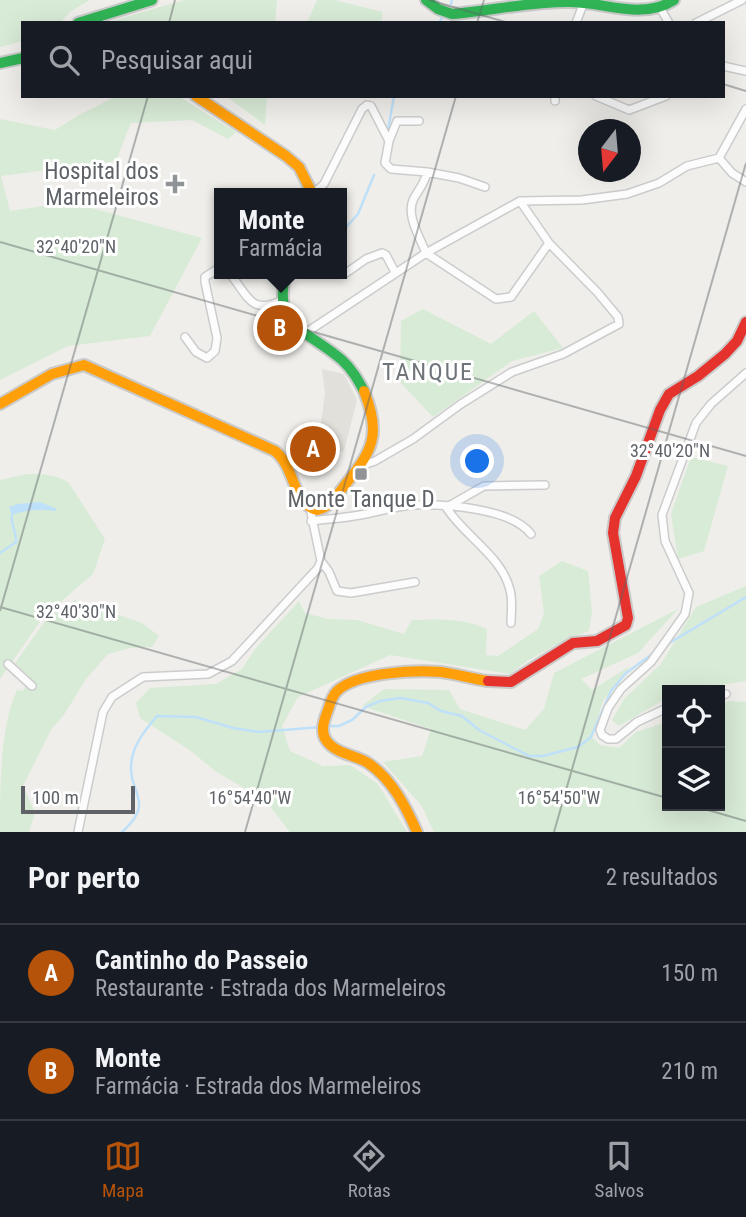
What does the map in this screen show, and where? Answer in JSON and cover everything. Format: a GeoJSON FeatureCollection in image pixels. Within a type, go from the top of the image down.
{"type":"FeatureCollection","features":[{"type":"Feature","properties":{"kind":"main road"},"geometry":{"type":"LineString","coordinates":[[84,21],[152,0]]}},
{"type":"Feature","properties":{"kind":"main road"},"geometry":{"type":"LineString","coordinates":[[426,0],[438,9],[452,14],[540,3],[584,2],[636,9],[660,8],[674,0]]}},
{"type":"Feature","properties":{"kind":"main road"},"geometry":{"type":"LineString","coordinates":[[0,63],[21,58]]}},
{"type":"Feature","properties":{"kind":"main road"},"geometry":{"type":"LineString","coordinates":[[198,98],[286,156],[299,167],[310,188]]}},
{"type":"Feature","properties":{"kind":"main road"},"geometry":{"type":"LineString","coordinates":[[0,404],[58,371],[72,365],[84,365],[267,447],[281,456],[290,467],[300,498],[310,508],[317,510],[327,507],[366,459],[374,438],[373,416],[350,369],[290,321],[281,301],[285,279]]}},
{"type":"Feature","properties":{"kind":"main road"},"geometry":{"type":"LineString","coordinates":[[417,832],[408,810],[373,766],[332,746],[326,739],[323,727],[328,706],[338,691],[348,684],[401,672],[440,672],[473,679],[511,682],[573,643],[597,641],[626,625],[628,618],[613,533],[615,518],[636,476],[660,410],[670,394],[725,354],[737,341],[746,322]]}},
{"type":"Feature","properties":{"kind":"street"},"geometry":{"type":"LineString","coordinates":[[700,21],[742,0]]}},
{"type":"Feature","properties":{"kind":"street"},"geometry":{"type":"LineString","coordinates":[[577,21],[584,2]]}},
{"type":"Feature","properties":{"kind":"street"},"geometry":{"type":"LineString","coordinates":[[660,8],[668,21]]}},
{"type":"Feature","properties":{"kind":"street"},"geometry":{"type":"LineString","coordinates":[[725,66],[746,71]]}},
{"type":"Feature","properties":{"kind":"street"},"geometry":{"type":"LineString","coordinates":[[601,98],[629,110],[661,98]]}},
{"type":"Feature","properties":{"kind":"street"},"geometry":{"type":"LineString","coordinates":[[319,188],[324,184],[362,109],[367,105],[371,106],[389,141]]}},
{"type":"Feature","properties":{"kind":"street"},"geometry":{"type":"LineString","coordinates":[[304,334],[395,272],[520,201],[582,201],[627,194],[659,183],[687,166],[719,158],[746,109]]}},
{"type":"Feature","properties":{"kind":"street"},"geometry":{"type":"LineString","coordinates":[[419,121],[397,121],[389,141],[385,163],[387,166],[391,169],[459,178],[485,187]]}},
{"type":"Feature","properties":{"kind":"street"},"geometry":{"type":"LineString","coordinates":[[719,158],[732,173],[746,182]]}},
{"type":"Feature","properties":{"kind":"street"},"geometry":{"type":"LineString","coordinates":[[427,172],[424,184],[412,201],[411,212],[426,253],[496,299],[511,297],[549,243]]}},
{"type":"Feature","properties":{"kind":"street"},"geometry":{"type":"LineString","coordinates":[[360,466],[375,461],[412,439],[512,372],[563,354],[615,328],[620,320],[598,293],[549,243],[520,201]]}},
{"type":"Feature","properties":{"kind":"street"},"geometry":{"type":"LineString","coordinates":[[347,272],[366,259],[382,253],[386,255],[395,272]]}},
{"type":"Feature","properties":{"kind":"street"},"geometry":{"type":"LineString","coordinates":[[186,337],[196,352],[207,360],[215,351],[217,338],[205,277],[214,271]]}},
{"type":"Feature","properties":{"kind":"street"},"geometry":{"type":"LineString","coordinates":[[234,279],[254,304],[266,307],[281,301]]}},
{"type":"Feature","properties":{"kind":"street"},"geometry":{"type":"LineString","coordinates":[[662,710],[636,722],[616,739],[608,739],[600,730],[608,708],[621,689],[652,662],[685,614],[690,599],[689,593],[665,541],[662,525],[665,506],[696,423],[711,404],[746,373]]}},
{"type":"Feature","properties":{"kind":"street"},"geometry":{"type":"LineString","coordinates":[[446,507],[484,485],[545,485]]}},
{"type":"Feature","properties":{"kind":"street"},"geometry":{"type":"LineString","coordinates":[[312,521],[357,516],[412,505],[446,507],[493,512],[523,524],[531,534]]}},
{"type":"Feature","properties":{"kind":"street"},"geometry":{"type":"LineString","coordinates":[[446,507],[456,523],[496,562],[510,589],[511,623]]}},
{"type":"Feature","properties":{"kind":"street"},"geometry":{"type":"LineString","coordinates":[[310,508],[321,561],[329,572],[334,587],[343,593],[415,582]]}},
{"type":"Feature","properties":{"kind":"street"},"geometry":{"type":"LineString","coordinates":[[78,832],[103,712],[112,697],[143,677],[208,674],[232,661],[318,568],[321,561]]}},
{"type":"Feature","properties":{"kind":"street"},"geometry":{"type":"LineString","coordinates":[[8,664],[32,686]]}},
{"type":"Feature","properties":{"kind":"shaded area"},"geometry":{"type":"Polygon","coordinates":[[[322,369],[344,374],[357,400],[344,451],[323,457],[313,431],[321,423],[325,393],[322,369]]]}},
{"type":"Feature","properties":{"kind":"green space"},"geometry":{"type":"Polygon","coordinates":[[[0,0],[90,0],[71,11],[62,21],[21,21],[21,42],[0,47],[0,0]]]}},
{"type":"Feature","properties":{"kind":"green space"},"geometry":{"type":"Polygon","coordinates":[[[184,0],[277,0],[275,21],[112,21],[184,0]]]}},
{"type":"Feature","properties":{"kind":"green space"},"geometry":{"type":"Polygon","coordinates":[[[317,0],[334,0],[383,12],[381,21],[308,21],[317,0]]]}},
{"type":"Feature","properties":{"kind":"green space"},"geometry":{"type":"Polygon","coordinates":[[[113,98],[181,98],[236,132],[228,139],[192,120],[131,123],[116,161],[1,176],[10,211],[69,202],[202,238],[150,336],[68,346],[0,380],[0,119],[55,130],[113,98]]]}},
{"type":"Feature","properties":{"kind":"green space"},"geometry":{"type":"Polygon","coordinates":[[[229,98],[267,98],[265,125],[229,98]]]}},
{"type":"Feature","properties":{"kind":"green space"},"geometry":{"type":"Polygon","coordinates":[[[423,309],[491,344],[534,311],[563,348],[512,361],[433,417],[400,382],[401,321],[423,309]]]}},
{"type":"Feature","properties":{"kind":"green space"},"geometry":{"type":"Polygon","coordinates":[[[691,457],[728,466],[704,551],[678,559],[671,514],[691,457]]]}},
{"type":"Feature","properties":{"kind":"green space"},"geometry":{"type":"Polygon","coordinates":[[[27,474],[54,476],[69,483],[105,539],[93,574],[44,616],[0,679],[0,480],[27,474]]]}},
{"type":"Feature","properties":{"kind":"green space"},"geometry":{"type":"Polygon","coordinates":[[[562,561],[588,571],[592,611],[589,631],[548,649],[510,674],[390,655],[298,697],[282,726],[290,751],[323,766],[350,765],[378,784],[407,832],[290,832],[266,801],[215,771],[191,751],[140,718],[136,703],[150,688],[216,684],[242,669],[255,649],[299,601],[305,613],[328,619],[357,620],[404,634],[412,620],[469,623],[487,629],[486,655],[498,656],[538,629],[544,614],[539,576],[562,561]]]}},
{"type":"Feature","properties":{"kind":"green space"},"geometry":{"type":"Polygon","coordinates":[[[746,586],[746,681],[722,685],[662,685],[662,701],[619,726],[612,720],[624,699],[661,664],[696,607],[746,586]]]}},
{"type":"Feature","properties":{"kind":"green space"},"geometry":{"type":"Polygon","coordinates":[[[75,600],[142,623],[159,636],[152,647],[130,648],[108,654],[86,679],[64,715],[52,728],[23,786],[35,813],[29,832],[0,832],[2,758],[7,721],[17,690],[23,691],[30,677],[15,663],[50,614],[75,600]]]}},
{"type":"Feature","properties":{"kind":"green space"},"geometry":{"type":"Polygon","coordinates":[[[678,609],[638,653],[581,679],[592,690],[630,666],[603,701],[592,737],[600,745],[619,748],[636,732],[662,724],[662,811],[725,811],[725,702],[746,702],[746,832],[434,832],[421,805],[383,762],[422,756],[431,729],[362,706],[384,689],[449,690],[460,709],[525,730],[544,709],[554,673],[678,609]]]}},
{"type":"Feature","properties":{"kind":"water"},"geometry":{"type":"Polygon","coordinates":[[[40,502],[57,509],[12,515],[9,507],[17,504],[40,502]]]}},
{"type":"Feature","properties":{"kind":"waterway"},"geometry":{"type":"LineString","coordinates":[[451,4],[452,0]]}},
{"type":"Feature","properties":{"kind":"waterway"},"geometry":{"type":"LineString","coordinates":[[388,130],[394,98]]}},
{"type":"Feature","properties":{"kind":"waterway"},"geometry":{"type":"LineString","coordinates":[[347,226],[358,214],[374,175]]}},
{"type":"Feature","properties":{"kind":"waterway"},"geometry":{"type":"LineString","coordinates":[[0,553],[16,542],[12,515]]}},
{"type":"Feature","properties":{"kind":"waterway"},"geometry":{"type":"LineString","coordinates":[[666,645],[746,597]]}},
{"type":"Feature","properties":{"kind":"waterway"},"geometry":{"type":"LineString","coordinates":[[328,726],[339,726],[352,720],[366,707],[380,701],[400,698],[428,703],[441,711],[462,716],[479,730],[529,756],[543,756],[578,747],[591,737],[611,691],[626,673],[655,652]]}},
{"type":"Feature","properties":{"kind":"waterway"},"geometry":{"type":"LineString","coordinates":[[122,832],[138,812],[138,796],[131,770],[132,758],[136,746],[157,716],[196,717],[233,728],[259,732],[321,727]]}},
{"type":"Feature","properties":{"kind":"traffic: fast"},"geometry":{"type":"LineString","coordinates":[[84,21],[152,0]]}},
{"type":"Feature","properties":{"kind":"traffic: fast"},"geometry":{"type":"LineString","coordinates":[[426,0],[438,9],[452,14],[567,2],[635,10],[661,6],[674,0]]}},
{"type":"Feature","properties":{"kind":"traffic: fast"},"geometry":{"type":"LineString","coordinates":[[0,63],[21,58]]}},
{"type":"Feature","properties":{"kind":"traffic: fast"},"geometry":{"type":"LineString","coordinates":[[285,279],[284,305],[289,317],[296,326],[346,363],[364,391]]}},
{"type":"Feature","properties":{"kind":"traffic: slow"},"geometry":{"type":"LineString","coordinates":[[199,98],[286,156],[299,167],[310,188]]}},
{"type":"Feature","properties":{"kind":"traffic: slow"},"geometry":{"type":"LineString","coordinates":[[0,404],[52,374],[84,365],[275,451],[282,458],[303,501],[317,510],[333,500],[368,452],[373,431],[364,391]]}},
{"type":"Feature","properties":{"kind":"traffic: slow"},"geometry":{"type":"LineString","coordinates":[[417,832],[403,803],[384,777],[368,763],[335,748],[326,740],[323,725],[332,697],[346,685],[387,674],[441,672],[488,681]]}},
{"type":"Feature","properties":{"kind":"traffic: jam"},"geometry":{"type":"LineString","coordinates":[[488,681],[511,682],[573,643],[597,641],[626,625],[628,618],[613,533],[615,518],[636,476],[660,410],[669,394],[698,376],[725,354],[737,341],[746,322]]}},
{"type":"Feature","properties":{"kind":"place","name":"Hospital dos Marmeleiros"},"geometry":{"type":"Point","coordinates":[175,184]}},
{"type":"Feature","properties":{"kind":"place","name":"Monte"},"geometry":{"type":"Point","coordinates":[280,328]}},
{"type":"Feature","properties":{"kind":"place","name":"Cantinho do Passeio"},"geometry":{"type":"Point","coordinates":[313,449]}},
{"type":"Feature","properties":{"kind":"place","name":"Monte Tanque D"},"geometry":{"type":"Point","coordinates":[361,474]}},
{"type":"Feature","properties":{"kind":"district","name":"TANQUE"},"geometry":{"type":"Point","coordinates":[428,372]}}]}
